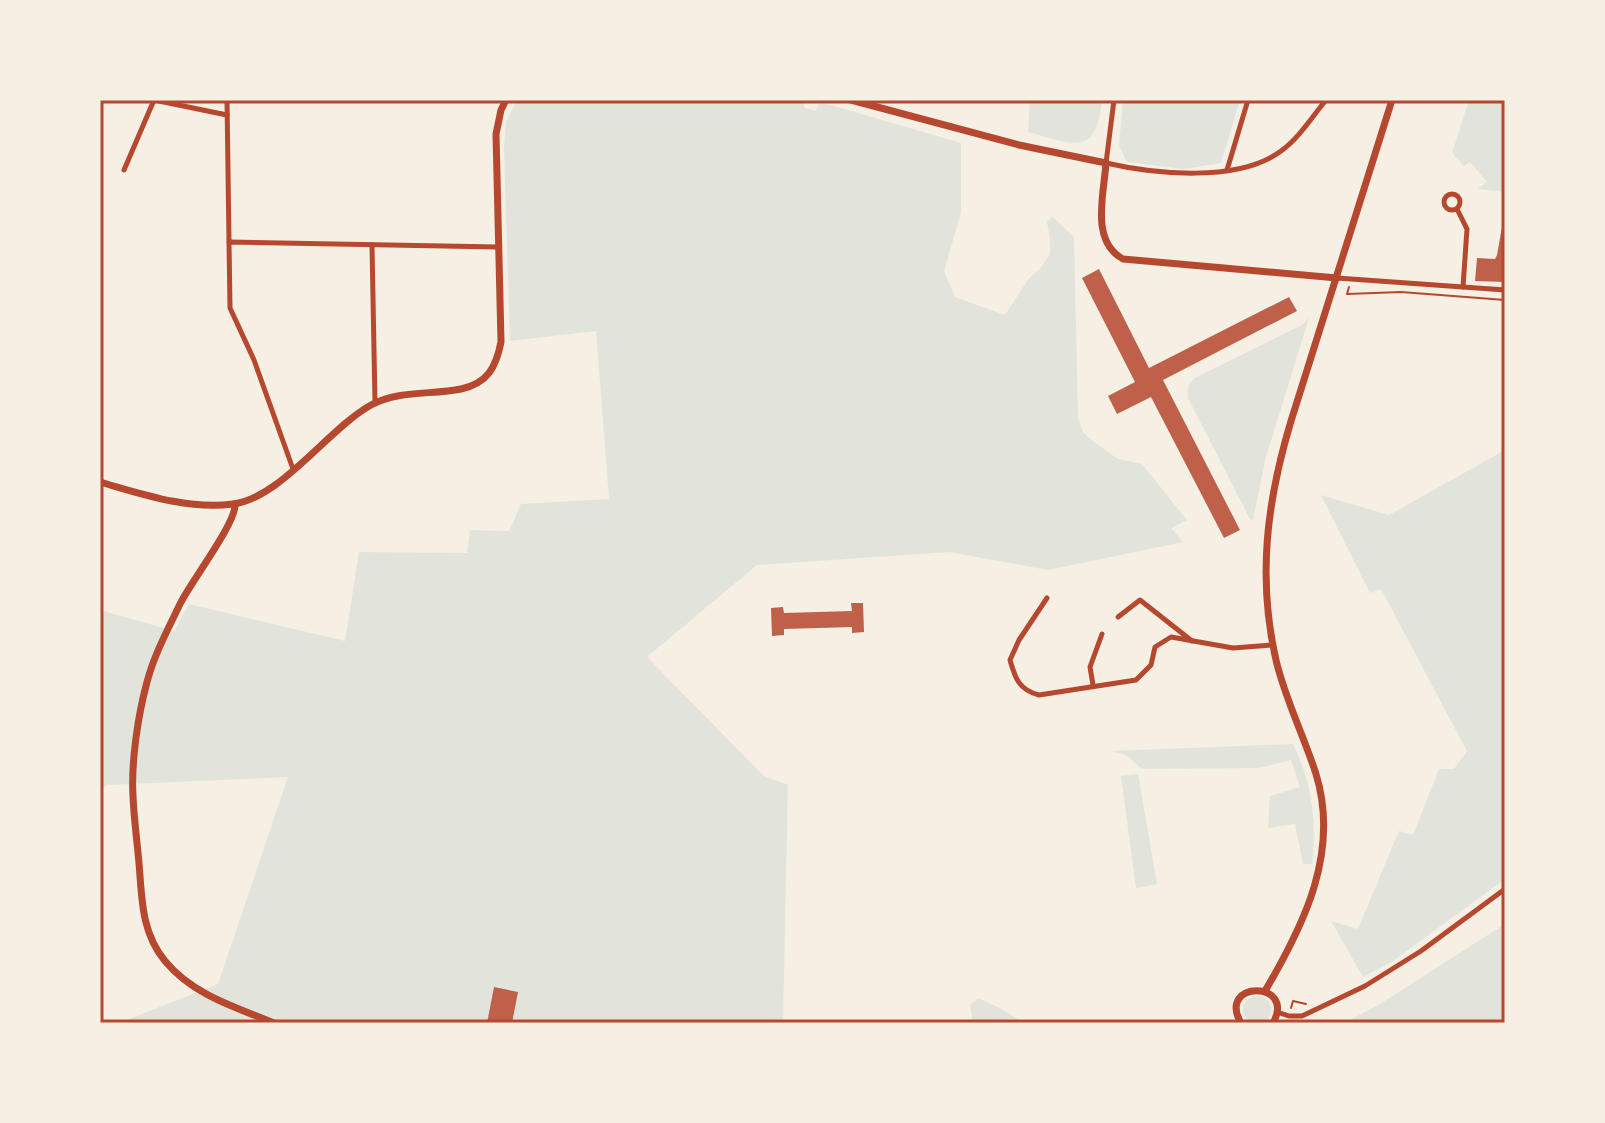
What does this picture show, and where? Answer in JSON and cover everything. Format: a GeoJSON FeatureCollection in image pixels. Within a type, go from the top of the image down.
{"type":"FeatureCollection","features":[{"type":"Feature","properties":{"kind":"main road"},"geometry":{"type":"LineString","coordinates":[[100,482],[196,505],[235,504],[257,495],[293,469],[357,413],[375,403],[391,397],[476,385],[488,376],[497,362],[501,342],[496,134],[506,100]]}},
{"type":"Feature","properties":{"kind":"main road"},"geometry":{"type":"LineString","coordinates":[[851,100],[1019,145],[1106,163],[1103,235],[1107,246],[1128,260],[1337,278]]}},
{"type":"Feature","properties":{"kind":"main road"},"geometry":{"type":"LineString","coordinates":[[1265,991],[1312,898],[1321,866],[1324,831],[1318,779],[1289,701],[1273,645],[1265,576],[1270,504],[1276,471],[1392,100]]}},
{"type":"Feature","properties":{"kind":"main road"},"geometry":{"type":"LineString","coordinates":[[235,504],[236,512],[181,602],[157,652],[147,682],[133,775],[133,797],[144,921],[163,958],[180,977],[209,997],[274,1023]]}},
{"type":"Feature","properties":{"kind":"main road"},"geometry":{"type":"LineString","coordinates":[[1241,1023],[1236,1012],[1240,998],[1251,990],[1265,991],[1275,999],[1277,1012],[1273,1023]]}},
{"type":"Feature","properties":{"kind":"street"},"geometry":{"type":"LineString","coordinates":[[124,170],[154,100],[227,115]]}},
{"type":"Feature","properties":{"kind":"street"},"geometry":{"type":"LineString","coordinates":[[227,100],[230,308],[254,360],[293,469]]}},
{"type":"Feature","properties":{"kind":"street"},"geometry":{"type":"LineString","coordinates":[[1114,100],[1106,163],[1175,174],[1227,170],[1279,153],[1326,100]]}},
{"type":"Feature","properties":{"kind":"street"},"geometry":{"type":"LineString","coordinates":[[1227,170],[1248,100]]}},
{"type":"Feature","properties":{"kind":"street"},"geometry":{"type":"LineString","coordinates":[[1457,209],[1467,229],[1463,287]]}},
{"type":"Feature","properties":{"kind":"street"},"geometry":{"type":"LineString","coordinates":[[229,242],[498,247]]}},
{"type":"Feature","properties":{"kind":"street"},"geometry":{"type":"LineString","coordinates":[[372,245],[375,403]]}},
{"type":"Feature","properties":{"kind":"street"},"geometry":{"type":"LineString","coordinates":[[1337,278],[1505,290]]}},
{"type":"Feature","properties":{"kind":"street"},"geometry":{"type":"LineString","coordinates":[[1047,598],[1019,640],[1010,660],[1016,681],[1026,692],[1039,695],[1136,680],[1151,665],[1155,647],[1171,637],[1233,648],[1273,645]]}},
{"type":"Feature","properties":{"kind":"street"},"geometry":{"type":"LineString","coordinates":[[1118,617],[1140,600],[1193,642]]}},
{"type":"Feature","properties":{"kind":"street"},"geometry":{"type":"LineString","coordinates":[[1093,685],[1090,667],[1102,634]]}},
{"type":"Feature","properties":{"kind":"street"},"geometry":{"type":"LineString","coordinates":[[1277,1012],[1302,1016],[1365,986],[1421,951],[1505,889]]}},
{"type":"Feature","properties":{"kind":"path"},"geometry":{"type":"LineString","coordinates":[[1347,294],[1401,292],[1505,300]]}},
{"type":"Feature","properties":{"kind":"shaded area"},"geometry":{"type":"Polygon","coordinates":[[[517,100],[802,100],[805,108],[815,111],[819,104],[824,103],[961,143],[961,213],[944,271],[955,297],[1005,315],[1029,278],[1050,254],[1047,222],[1052,216],[1074,237],[1078,417],[1083,432],[1118,459],[1142,464],[1187,520],[1171,528],[1183,542],[1048,570],[949,552],[757,565],[647,657],[764,776],[788,785],[783,1023],[119,1023],[218,984],[288,777],[107,785],[100,790],[100,610],[174,631],[189,604],[345,641],[359,552],[467,553],[470,530],[509,531],[521,504],[609,499],[596,331],[510,341],[504,148],[506,122],[517,100]]]}},
{"type":"Feature","properties":{"kind":"shaded area"},"geometry":{"type":"Polygon","coordinates":[[[1030,100],[1102,100],[1095,131],[1080,142],[1028,132],[1030,100]]]}},
{"type":"Feature","properties":{"kind":"shaded area"},"geometry":{"type":"Polygon","coordinates":[[[1123,100],[1240,100],[1221,163],[1183,169],[1127,162],[1119,146],[1123,100]]]}},
{"type":"Feature","properties":{"kind":"shaded area"},"geometry":{"type":"Polygon","coordinates":[[[1469,100],[1505,100],[1505,192],[1478,189],[1487,182],[1470,162],[1464,166],[1452,153],[1469,100]]]}},
{"type":"Feature","properties":{"kind":"shaded area"},"geometry":{"type":"Polygon","coordinates":[[[1309,318],[1266,457],[1253,520],[1188,398],[1188,386],[1195,378],[1302,325],[1309,318]]]}},
{"type":"Feature","properties":{"kind":"shaded area"},"geometry":{"type":"Polygon","coordinates":[[[1505,450],[1505,879],[1393,961],[1363,977],[1331,921],[1358,929],[1399,831],[1413,835],[1439,769],[1454,769],[1467,751],[1381,589],[1370,593],[1321,495],[1389,515],[1505,450]]]}},
{"type":"Feature","properties":{"kind":"shaded area"},"geometry":{"type":"Polygon","coordinates":[[[1293,744],[1312,802],[1312,864],[1303,864],[1295,824],[1268,828],[1270,796],[1300,787],[1291,760],[1259,768],[1142,769],[1126,755],[1111,751],[1293,744]]]}},
{"type":"Feature","properties":{"kind":"shaded area"},"geometry":{"type":"Polygon","coordinates":[[[1138,774],[1157,884],[1136,888],[1121,776],[1138,774]]]}},
{"type":"Feature","properties":{"kind":"shaded area"},"geometry":{"type":"Polygon","coordinates":[[[1505,924],[1505,1023],[1344,1023],[1380,1004],[1505,924]]]}},
{"type":"Feature","properties":{"kind":"shaded area"},"geometry":{"type":"Polygon","coordinates":[[[1257,996],[1267,1000],[1271,1010],[1267,1020],[1257,1024],[1247,1020],[1243,1010],[1247,1000],[1257,996]]]}},
{"type":"Feature","properties":{"kind":"shaded area"},"geometry":{"type":"Polygon","coordinates":[[[978,998],[1024,1023],[973,1023],[970,1005],[978,998]]]}},
{"type":"Feature","properties":{"kind":"building"},"geometry":{"type":"Polygon","coordinates":[[[1503,221],[1505,282],[1475,281],[1477,258],[1495,259],[1497,255],[1503,221]]]}},
{"type":"Feature","properties":{"kind":"building"},"geometry":{"type":"Polygon","coordinates":[[[1099,269],[1149,368],[1289,297],[1297,311],[1163,380],[1240,530],[1224,538],[1151,397],[1117,414],[1108,396],[1135,382],[1082,278],[1099,269]]]}},
{"type":"Feature","properties":{"kind":"building"},"geometry":{"type":"Polygon","coordinates":[[[851,603],[863,603],[864,632],[852,633],[852,627],[784,629],[784,635],[772,636],[771,608],[783,607],[784,613],[852,611],[851,603]]]}},
{"type":"Feature","properties":{"kind":"building"},"geometry":{"type":"Polygon","coordinates":[[[494,987],[518,992],[512,1023],[487,1023],[494,987]]]}}]}
